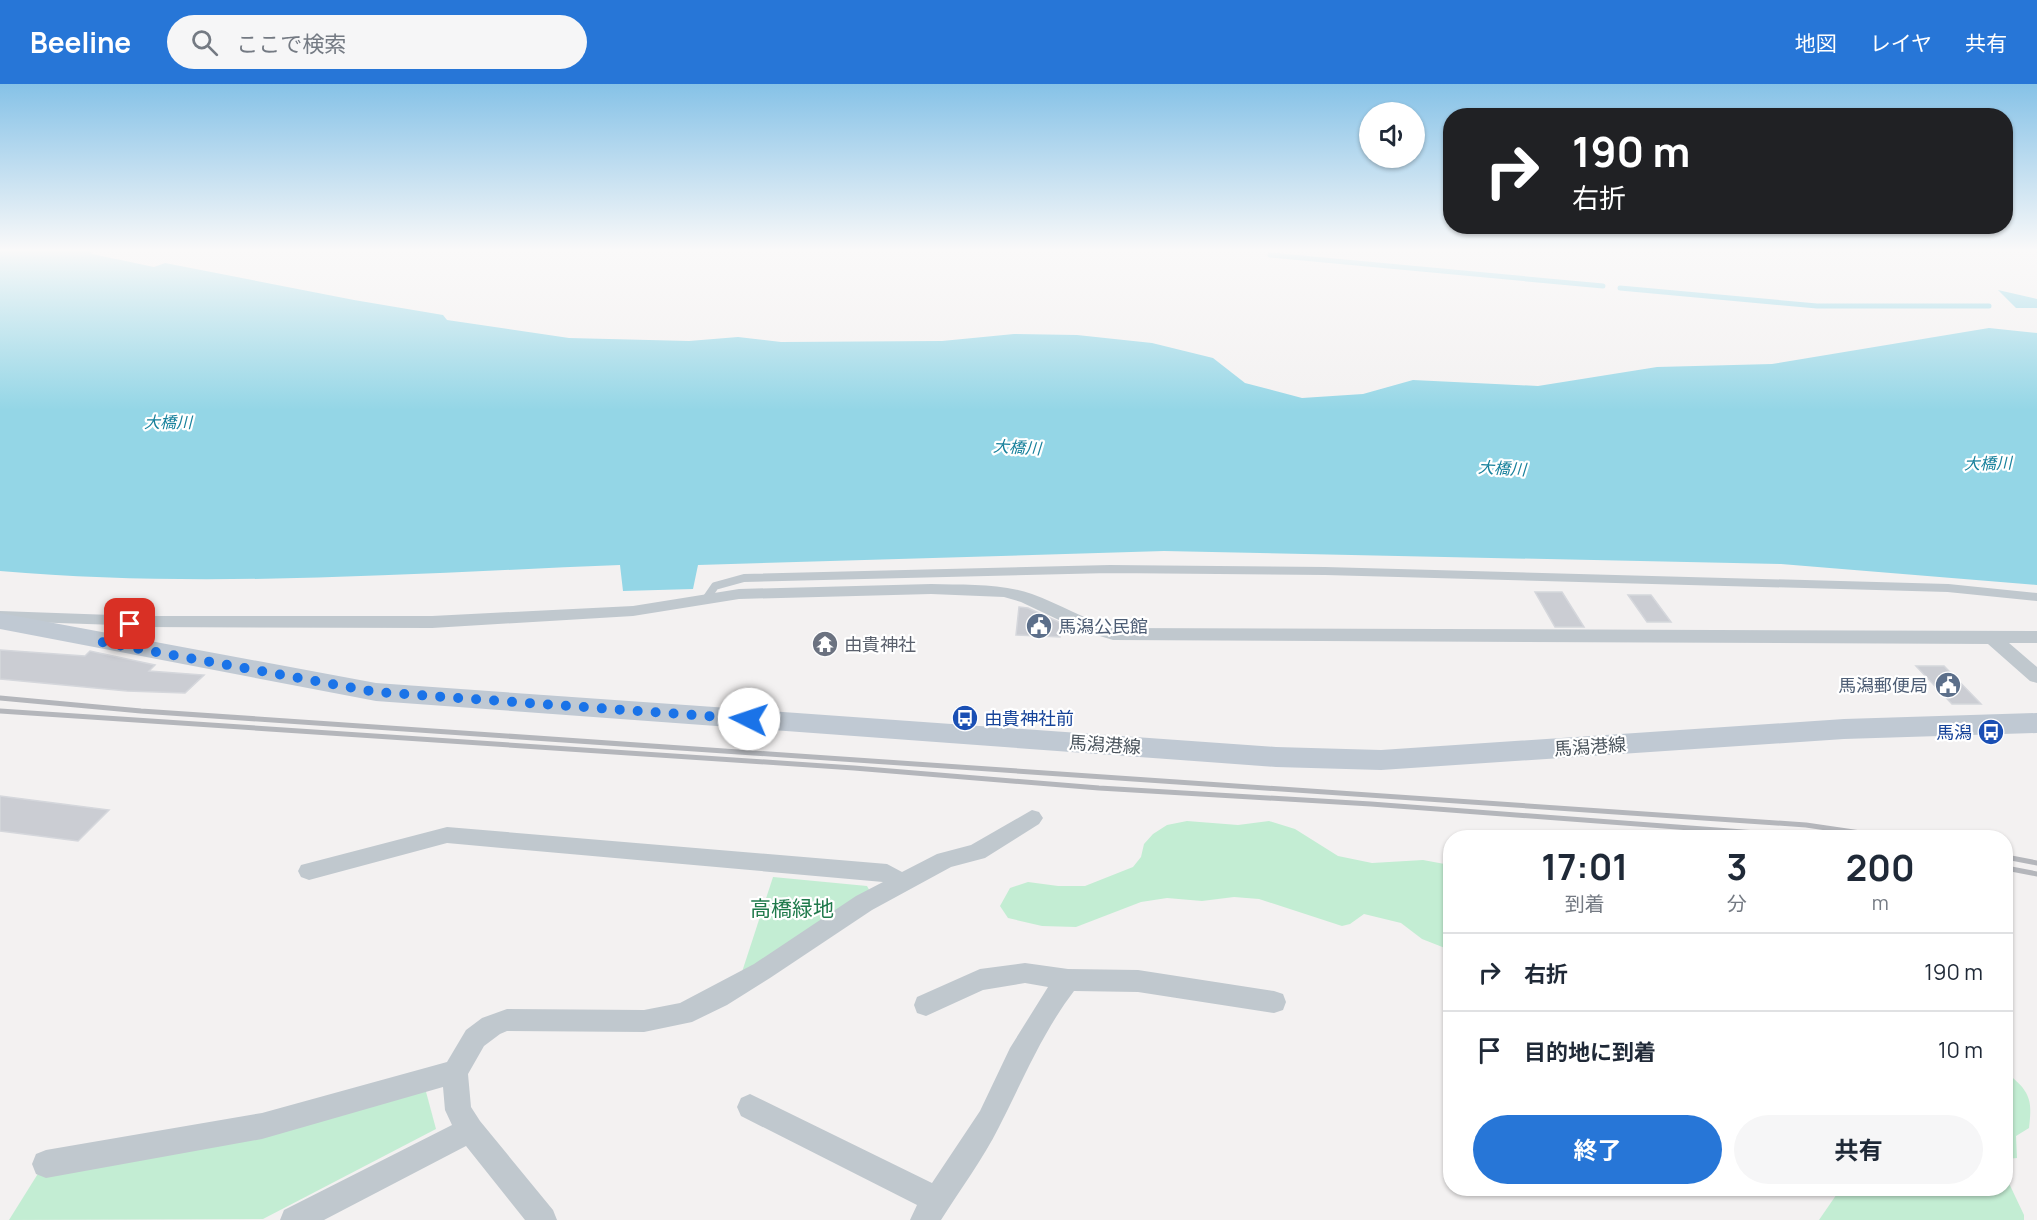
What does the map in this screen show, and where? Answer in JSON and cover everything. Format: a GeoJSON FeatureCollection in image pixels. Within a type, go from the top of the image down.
{"type":"FeatureCollection","features":[{"type":"Feature","properties":{"kind":"main road","name":"馬潟港線"},"geometry":{"type":"LineString","coordinates":[[0,621],[101,642],[376,692],[1286,757],[1381,760],[1844,729],[2037,723]]}},
{"type":"Feature","properties":{"kind":"street"},"geometry":{"type":"LineString","coordinates":[[0,616],[141,621],[432,622],[633,611],[739,594],[930,589],[1004,592],[1027,597],[1086,626],[1113,634],[2037,637]]}},
{"type":"Feature","properties":{"kind":"street"},"geometry":{"type":"LineString","coordinates":[[101,642],[130,624],[141,621]]}},
{"type":"Feature","properties":{"kind":"street"},"geometry":{"type":"LineString","coordinates":[[1992,638],[2037,677]]}},
{"type":"Feature","properties":{"kind":"street"},"geometry":{"type":"LineString","coordinates":[[543,1220],[470,1130],[458,1110],[455,1072],[475,1038],[491,1026],[507,1020],[644,1021],[683,1014],[718,997],[762,971],[864,903],[945,860],[977,852],[1032,818]]}},
{"type":"Feature","properties":{"kind":"street"},"geometry":{"type":"LineString","coordinates":[[309,871],[447,835],[887,873],[901,883]]}},
{"type":"Feature","properties":{"kind":"street"},"geometry":{"type":"LineString","coordinates":[[926,1005],[980,980],[1025,973],[1068,980],[1138,981],[1274,1002]]}},
{"type":"Feature","properties":{"kind":"street"},"geometry":{"type":"LineString","coordinates":[[750,1107],[930,1210],[989,1120],[1019,1056],[1052,1001],[1068,980]]}},
{"type":"Feature","properties":{"kind":"street"},"geometry":{"type":"LineString","coordinates":[[46,1164],[262,1126],[455,1072]]}},
{"type":"Feature","properties":{"kind":"street"},"geometry":{"type":"LineString","coordinates":[[294,1220],[470,1130]]}},
{"type":"Feature","properties":{"kind":"lane"},"geometry":{"type":"LineString","coordinates":[[706,599],[715,586],[744,578],[1110,569],[1348,571],[1757,582],[1990,590],[2037,597]]}},
{"type":"Feature","properties":{"kind":"green space"},"geometry":{"type":"Polygon","coordinates":[[[1187,821],[1238,825],[1269,821],[1295,829],[1338,856],[1372,863],[1423,860],[1443,864],[1443,947],[1422,939],[1401,923],[1364,914],[1350,924],[1342,926],[1259,899],[1234,897],[1202,901],[1167,898],[1141,902],[1076,927],[1042,926],[1008,918],[1000,906],[1010,888],[1028,882],[1058,886],[1085,886],[1133,867],[1141,857],[1144,844],[1153,834],[1167,825],[1187,821]]]}},
{"type":"Feature","properties":{"kind":"green space","name":"高橋緑地"},"geometry":{"type":"Polygon","coordinates":[[[773,877],[867,886],[871,893],[741,975],[773,877]]]}},
{"type":"Feature","properties":{"kind":"green space"},"geometry":{"type":"Polygon","coordinates":[[[2013,1078],[2024,1090],[2030,1102],[2029,1128],[2016,1136],[2017,1158],[2013,1158],[2013,1078]]]}},
{"type":"Feature","properties":{"kind":"green space"},"geometry":{"type":"Polygon","coordinates":[[[425,1088],[436,1129],[263,1219],[9,1220],[39,1172],[425,1088]]]}},
{"type":"Feature","properties":{"kind":"green space"},"geometry":{"type":"Polygon","coordinates":[[[2013,1192],[2024,1215],[2024,1220],[1819,1220],[1836,1196],[2013,1196],[2013,1192]]]}},
{"type":"Feature","properties":{"kind":"water","name":"大橋川"},"geometry":{"type":"Polygon","coordinates":[[[0,304],[378,304],[443,315],[447,320],[569,338],[689,341],[738,337],[781,342],[942,341],[1014,334],[1077,335],[1152,343],[1213,358],[1245,383],[1302,398],[1363,394],[1413,380],[1538,386],[1657,367],[1772,364],[1989,328],[2037,333],[2037,585],[1781,564],[1164,551],[698,565],[693,589],[623,591],[620,565],[310,578],[232,579],[155,579],[0,571],[0,304]]]}},
{"type":"Feature","properties":{"kind":"water"},"geometry":{"type":"Polygon","coordinates":[[[2012,304],[2037,304],[2037,308],[2016,308],[2012,304]]]}},
{"type":"Feature","properties":{"kind":"building"},"geometry":{"type":"Polygon","coordinates":[[[1535,592],[1562,592],[1584,627],[1555,627],[1535,592]]]}},
{"type":"Feature","properties":{"kind":"building"},"geometry":{"type":"Polygon","coordinates":[[[1628,595],[1651,595],[1671,622],[1647,622],[1628,595]]]}},
{"type":"Feature","properties":{"kind":"building","name":"馬潟公民館"},"geometry":{"type":"Polygon","coordinates":[[[1019,607],[1028,608],[1061,623],[1060,637],[1016,635],[1019,607]]]}},
{"type":"Feature","properties":{"kind":"building"},"geometry":{"type":"Polygon","coordinates":[[[0,650],[85,656],[90,651],[155,665],[149,671],[204,675],[185,693],[127,691],[0,679],[0,650]]]}},
{"type":"Feature","properties":{"kind":"building"},"geometry":{"type":"Polygon","coordinates":[[[1916,666],[1944,666],[1981,704],[1952,704],[1916,666]]]}},
{"type":"Feature","properties":{"kind":"building"},"geometry":{"type":"Polygon","coordinates":[[[0,796],[109,810],[78,841],[0,831],[0,796]]]}},
{"type":"Feature","properties":{"kind":"waterway"},"geometry":{"type":"LineString","coordinates":[[1795,304],[1989,306]]}},
{"type":"Feature","properties":{"kind":"railway"},"geometry":{"type":"LineString","coordinates":[[0,698],[141,711],[1806,825],[1840,830]]}},
{"type":"Feature","properties":{"kind":"railway"},"geometry":{"type":"LineString","coordinates":[[0,711],[854,768],[1099,788],[1371,804],[1717,830]]}},
{"type":"Feature","properties":{"kind":"railway"},"geometry":{"type":"LineString","coordinates":[[2013,858],[2037,863]]}},
{"type":"Feature","properties":{"kind":"railway"},"geometry":{"type":"LineString","coordinates":[[2013,869],[2037,874]]}},
{"type":"Feature","properties":{"kind":"place","name":"馬潟公民館"},"geometry":{"type":"Point","coordinates":[1039,626]}},
{"type":"Feature","properties":{"kind":"place","name":"由貴神社"},"geometry":{"type":"Point","coordinates":[825,644]}},
{"type":"Feature","properties":{"kind":"place","name":"馬潟郵便局"},"geometry":{"type":"Point","coordinates":[1948,685]}},
{"type":"Feature","properties":{"kind":"place","name":"由貴神社前"},"geometry":{"type":"Point","coordinates":[965,718]}},
{"type":"Feature","properties":{"kind":"place","name":"馬潟"},"geometry":{"type":"Point","coordinates":[1991,732]}},
{"type":"Feature","properties":{"kind":"route"},"geometry":{"type":"LineString","coordinates":[[130,624],[101,642],[376,692],[749,719]]}}]}
